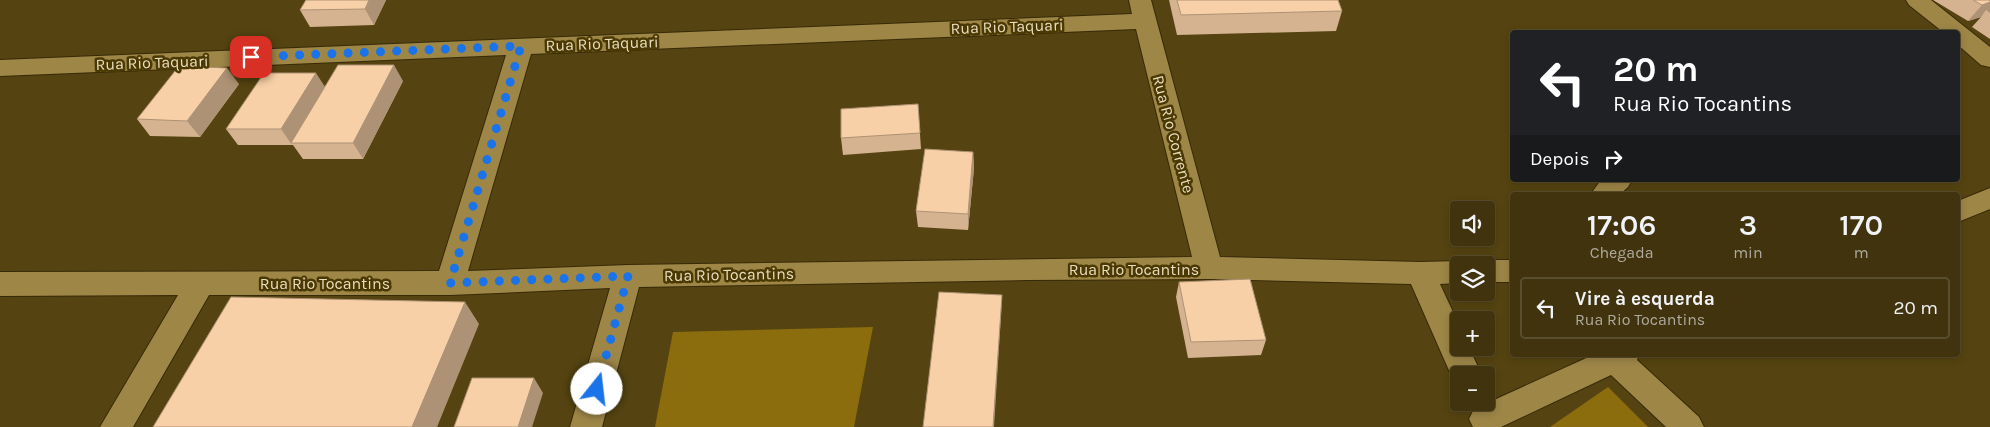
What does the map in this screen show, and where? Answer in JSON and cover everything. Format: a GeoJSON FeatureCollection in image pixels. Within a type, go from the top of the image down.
{"type":"FeatureCollection","features":[{"type":"Feature","properties":{"kind":"street"},"geometry":{"type":"LineString","coordinates":[[1917,0],[1947,30]]}},
{"type":"Feature","properties":{"kind":"street","name":"Rua Rio Taquari"},"geometry":{"type":"LineString","coordinates":[[0,68],[521,46],[1142,10]]}},
{"type":"Feature","properties":{"kind":"street","name":"Rua Rio Corrente"},"geometry":{"type":"LineString","coordinates":[[1142,10],[1209,268]]}},
{"type":"Feature","properties":{"kind":"street"},"geometry":{"type":"LineString","coordinates":[[1960,39],[1990,59]]}},
{"type":"Feature","properties":{"kind":"street"},"geometry":{"type":"LineString","coordinates":[[450,283],[521,46]]}},
{"type":"Feature","properties":{"kind":"street"},"geometry":{"type":"LineString","coordinates":[[1606,192],[1616,182]]}},
{"type":"Feature","properties":{"kind":"street"},"geometry":{"type":"LineString","coordinates":[[1960,211],[1990,198]]}},
{"type":"Feature","properties":{"kind":"street","name":"Rua Rio Tocantins"},"geometry":{"type":"LineString","coordinates":[[0,284],[450,283],[628,276],[1209,268],[1450,272]]}},
{"type":"Feature","properties":{"kind":"street"},"geometry":{"type":"LineString","coordinates":[[1495,272],[1510,271]]}},
{"type":"Feature","properties":{"kind":"street"},"geometry":{"type":"LineString","coordinates":[[1421,273],[1462,366]]}},
{"type":"Feature","properties":{"kind":"street"},"geometry":{"type":"LineString","coordinates":[[586,427],[628,276]]}},
{"type":"Feature","properties":{"kind":"street"},"geometry":{"type":"LineString","coordinates":[[116,427],[201,283]]}},
{"type":"Feature","properties":{"kind":"street"},"geometry":{"type":"LineString","coordinates":[[1484,416],[1614,357]]}},
{"type":"Feature","properties":{"kind":"street"},"geometry":{"type":"LineString","coordinates":[[1617,357],[1688,427]]}},
{"type":"Feature","properties":{"kind":"shaded area"},"geometry":{"type":"Polygon","coordinates":[[[873,327],[854,427],[655,427],[673,332],[873,327]]]}},
{"type":"Feature","properties":{"kind":"shaded area"},"geometry":{"type":"Polygon","coordinates":[[[1608,387],[1648,427],[1550,427],[1608,387]]]}},
{"type":"Feature","properties":{"kind":"building"},"geometry":{"type":"Polygon","coordinates":[[[306,0],[369,0],[365,9],[300,10],[306,0]]]}},
{"type":"Feature","properties":{"kind":"building"},"geometry":{"type":"Polygon","coordinates":[[[1177,0],[1338,0],[1342,11],[1181,15],[1177,0]]]}},
{"type":"Feature","properties":{"kind":"building"},"geometry":{"type":"Polygon","coordinates":[[[1973,0],[1990,0],[1990,2],[1982,5],[1973,0]]]}},
{"type":"Feature","properties":{"kind":"building"},"geometry":{"type":"Polygon","coordinates":[[[338,65],[394,65],[353,143],[291,143],[338,65]]]}},
{"type":"Feature","properties":{"kind":"building"},"geometry":{"type":"Polygon","coordinates":[[[179,66],[227,68],[187,121],[137,119],[179,66]]]}},
{"type":"Feature","properties":{"kind":"building"},"geometry":{"type":"Polygon","coordinates":[[[264,73],[316,73],[281,129],[226,129],[264,73]]]}},
{"type":"Feature","properties":{"kind":"building"},"geometry":{"type":"Polygon","coordinates":[[[918,104],[920,133],[841,138],[841,109],[918,104]]]}},
{"type":"Feature","properties":{"kind":"building"},"geometry":{"type":"Polygon","coordinates":[[[925,149],[973,152],[968,214],[916,211],[925,149]]]}},
{"type":"Feature","properties":{"kind":"building"},"geometry":{"type":"Polygon","coordinates":[[[1250,279],[1266,340],[1191,342],[1179,282],[1250,279]]]}},
{"type":"Feature","properties":{"kind":"building"},"geometry":{"type":"Polygon","coordinates":[[[939,292],[1002,295],[993,427],[923,427],[939,292]]]}},
{"type":"Feature","properties":{"kind":"building"},"geometry":{"type":"Polygon","coordinates":[[[231,297],[465,302],[412,427],[153,427],[231,297]]]}},
{"type":"Feature","properties":{"kind":"building"},"geometry":{"type":"Polygon","coordinates":[[[472,378],[534,378],[518,427],[454,427],[472,378]]]}},
{"type":"Feature","properties":{"kind":"route"},"geometry":{"type":"LineString","coordinates":[[251,57],[521,46],[450,283],[628,276],[597,389]]}}]}
